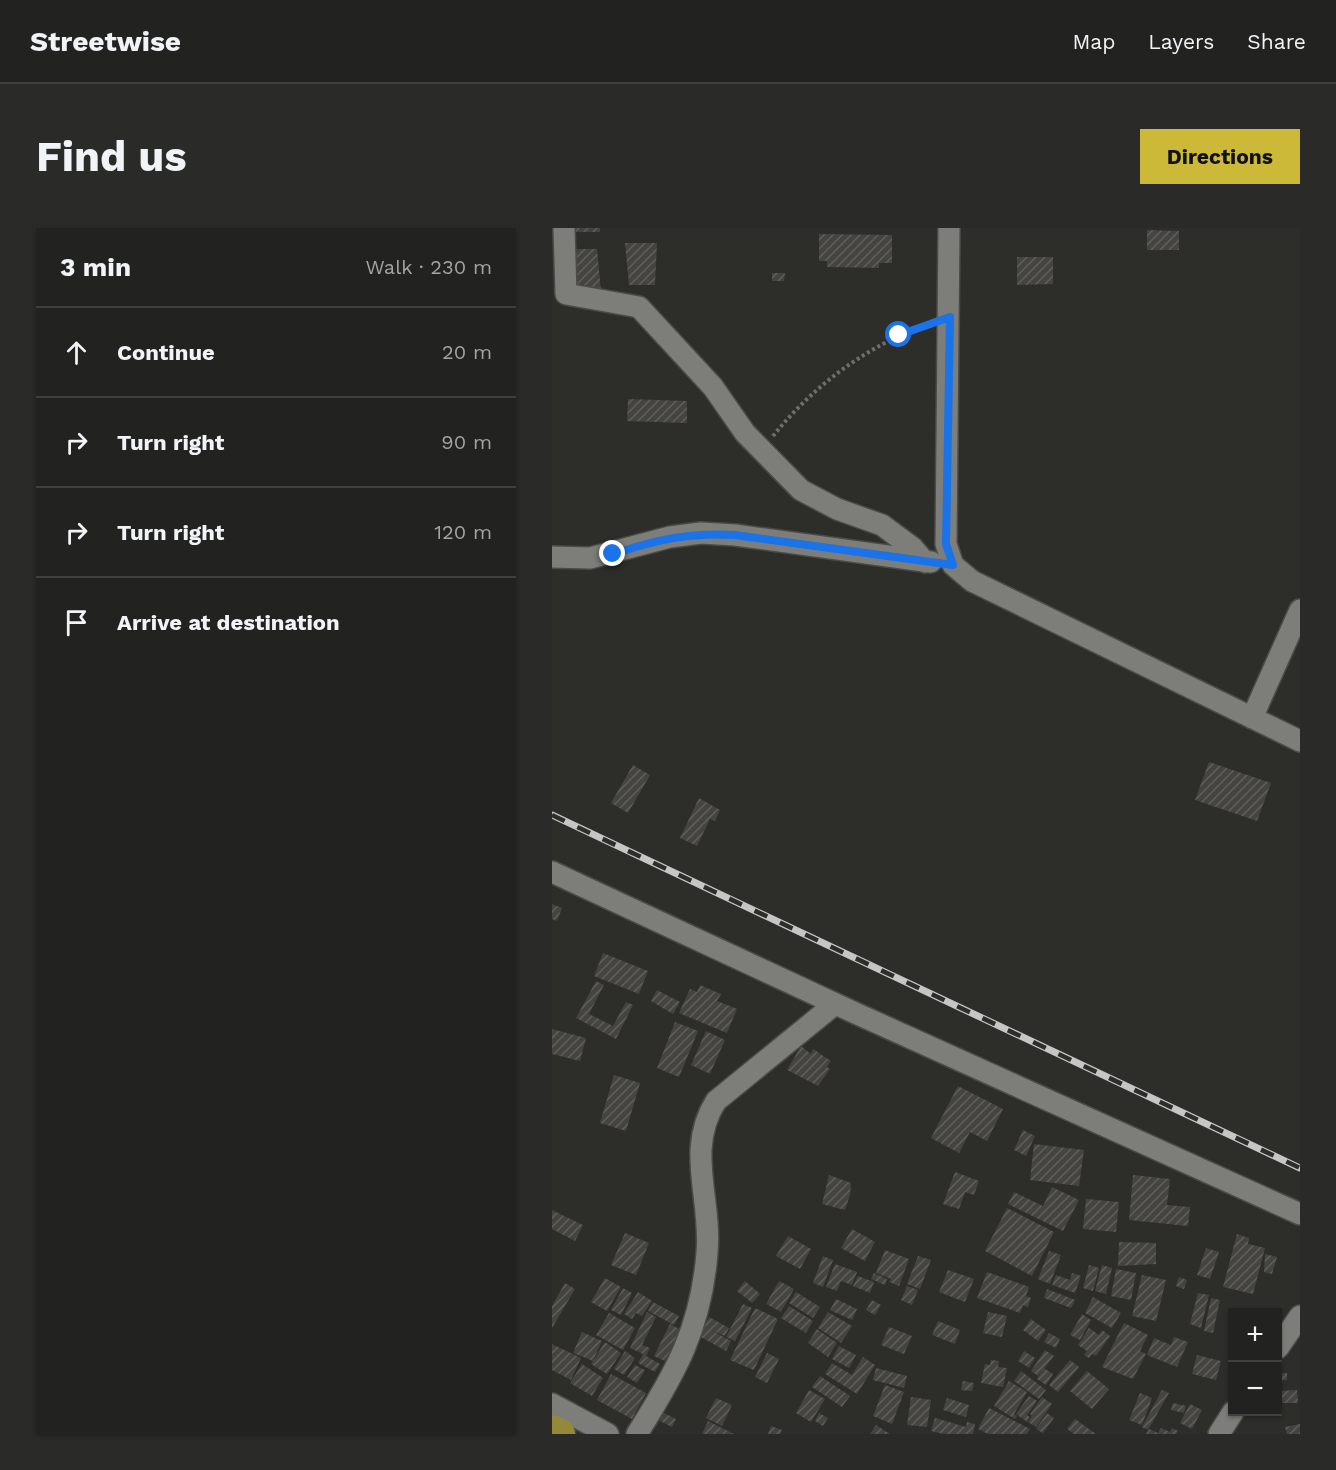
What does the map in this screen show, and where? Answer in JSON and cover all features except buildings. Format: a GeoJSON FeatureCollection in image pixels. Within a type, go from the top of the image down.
{"type":"FeatureCollection","features":[{"type":"Feature","properties":{"kind":"highway"},"geometry":{"type":"LineString","coordinates":[[552,1430],[560,1434]]}},
{"type":"Feature","properties":{"kind":"street"},"geometry":{"type":"LineString","coordinates":[[564,228],[566,294],[639,307],[713,387],[761,450],[801,490],[837,509],[882,525],[913,548],[926,562]]}},
{"type":"Feature","properties":{"kind":"street"},"geometry":{"type":"LineString","coordinates":[[949,228],[950,317],[946,544],[953,565],[972,581],[1300,741]]}},
{"type":"Feature","properties":{"kind":"street"},"geometry":{"type":"LineString","coordinates":[[552,556],[590,558],[670,537],[701,533],[735,535],[953,565]]}},
{"type":"Feature","properties":{"kind":"street"},"geometry":{"type":"LineString","coordinates":[[1252,718],[1300,610]]}},
{"type":"Feature","properties":{"kind":"street"},"geometry":{"type":"LineString","coordinates":[[552,872],[835,1004],[1300,1214]]}},
{"type":"Feature","properties":{"kind":"street"},"geometry":{"type":"LineString","coordinates":[[637,1434],[679,1365],[690,1337],[702,1286],[707,1251],[707,1221],[700,1142],[706,1116],[716,1101],[835,1004]]}},
{"type":"Feature","properties":{"kind":"street"},"geometry":{"type":"LineString","coordinates":[[1282,1342],[1300,1316]]}},
{"type":"Feature","properties":{"kind":"street"},"geometry":{"type":"LineString","coordinates":[[552,1404],[609,1434]]}},
{"type":"Feature","properties":{"kind":"street"},"geometry":{"type":"LineString","coordinates":[[1219,1434],[1230,1416]]}},
{"type":"Feature","properties":{"kind":"path"},"geometry":{"type":"LineString","coordinates":[[761,450],[797,406],[866,352],[899,335],[950,317]]}},
{"type":"Feature","properties":{"kind":"railway"},"geometry":{"type":"LineString","coordinates":[[552,815],[1300,1168]]}},
{"type":"Feature","properties":{"kind":"route"},"geometry":{"type":"LineString","coordinates":[[613,554],[670,537],[701,533],[735,535],[953,565],[946,544],[950,317],[899,335]]}}]}
